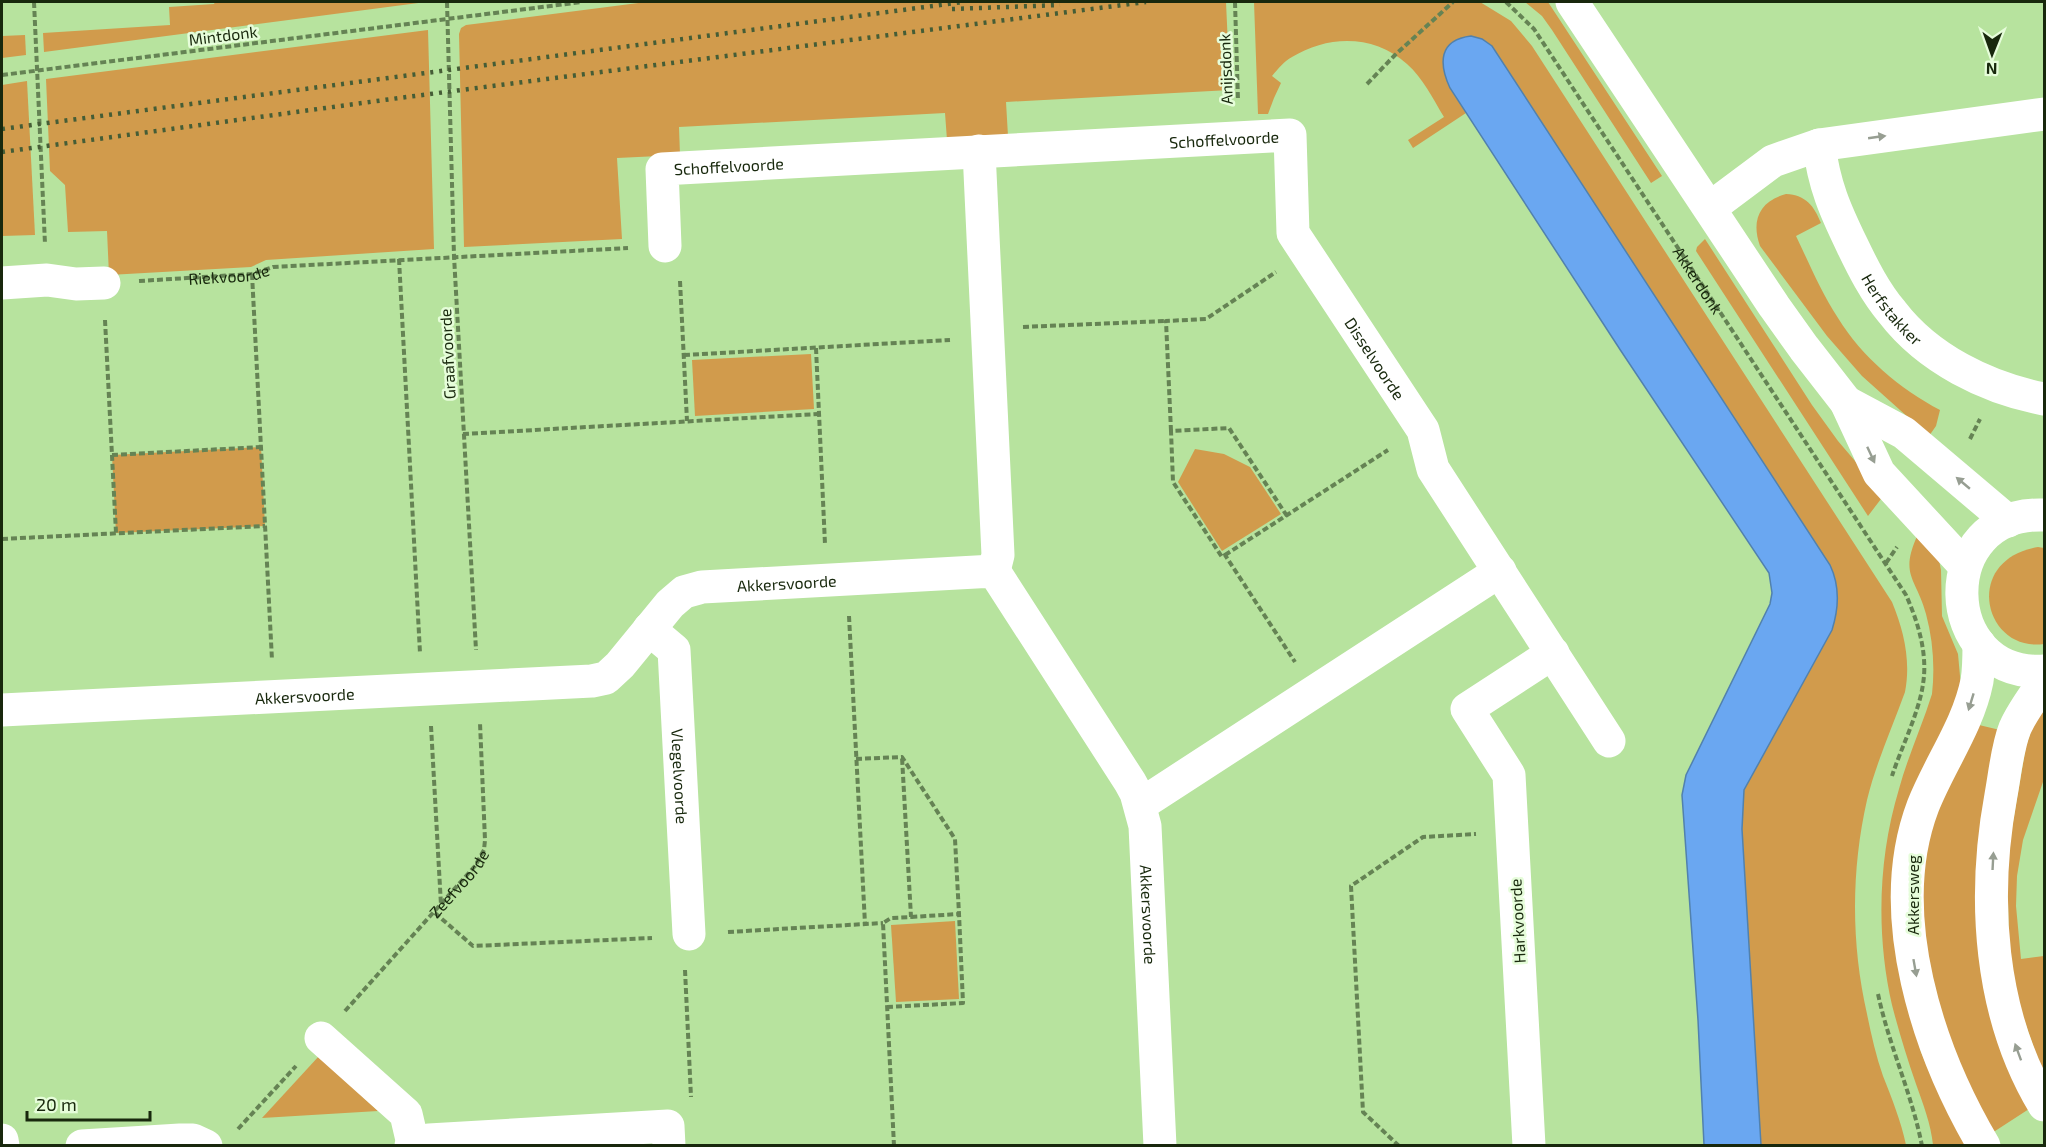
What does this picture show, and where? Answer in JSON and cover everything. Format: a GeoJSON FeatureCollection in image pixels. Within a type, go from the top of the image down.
{"type":"FeatureCollection","features":[{"type":"Feature","properties":{"kind":"street"},"geometry":{"type":"LineString","coordinates":[[1572,2],[1804,348],[1846,402],[1879,473],[1965,566]]}},
{"type":"Feature","properties":{"kind":"street"},"geometry":{"type":"LineString","coordinates":[[1710,208],[1773,161],[1819,145],[2044,114]]}},
{"type":"Feature","properties":{"kind":"street","name":"Schoffelvoorde"},"geometry":{"type":"LineString","coordinates":[[666,246],[662,169],[1290,135]]}},
{"type":"Feature","properties":{"kind":"street","name":"Disselvoorde"},"geometry":{"type":"LineString","coordinates":[[1290,135],[1293,233],[1422,428],[1433,469],[1610,741]]}},
{"type":"Feature","properties":{"kind":"street","name":"Herfstakker"},"geometry":{"type":"LineString","coordinates":[[1819,145],[1825,182],[1841,222],[1869,279],[1892,313],[1928,348],[1957,367],[1990,384],[2044,399]]}},
{"type":"Feature","properties":{"kind":"street"},"geometry":{"type":"LineString","coordinates":[[979,151],[998,555],[994,571]]}},
{"type":"Feature","properties":{"kind":"street"},"geometry":{"type":"LineString","coordinates":[[2,283],[47,280],[76,284],[104,283]]}},
{"type":"Feature","properties":{"kind":"street"},"geometry":{"type":"LineString","coordinates":[[1846,402],[1904,433],[2008,521]]}},
{"type":"Feature","properties":{"kind":"street"},"geometry":{"type":"LineString","coordinates":[[2044,515],[2032,514],[2008,521],[1994,529],[1982,539],[1965,566],[1961,582],[1964,615],[1979,644],[2005,664],[2021,669],[2044,671]]}},
{"type":"Feature","properties":{"kind":"street","name":"Akkersvoorde"},"geometry":{"type":"LineString","coordinates":[[2,710],[592,681],[606,678],[620,665],[670,604],[684,592],[702,587],[994,571],[1130,782],[1140,805],[1144,826],[1160,1146]]}},
{"type":"Feature","properties":{"kind":"street"},"geometry":{"type":"LineString","coordinates":[[1140,805],[1500,571]]}},
{"type":"Feature","properties":{"kind":"street","name":"Vlegelvoorde"},"geometry":{"type":"LineString","coordinates":[[649,629],[674,650],[687,947]]}},
{"type":"Feature","properties":{"kind":"street","name":"Akkersweg"},"geometry":{"type":"LineString","coordinates":[[1979,644],[1977,679],[1966,717],[1928,795],[1916,826],[1909,871],[1909,899],[1913,954],[1926,1016],[1951,1085],[1984,1146]]}},
{"type":"Feature","properties":{"kind":"street","name":"Harkvoorde"},"geometry":{"type":"LineString","coordinates":[[1529,1146],[1509,775],[1467,709],[1553,653]]}},
{"type":"Feature","properties":{"kind":"street"},"geometry":{"type":"LineString","coordinates":[[2044,682],[2015,729],[1999,804],[1991,894],[1996,960],[2002,999],[2023,1064],[2044,1105]]}},
{"type":"Feature","properties":{"kind":"street"},"geometry":{"type":"LineString","coordinates":[[321,1038],[406,1114],[412,1145],[429,1140],[451,1138],[668,1136]]}},
{"type":"Feature","properties":{"kind":"street"},"geometry":{"type":"LineString","coordinates":[[2,1140],[3,1146]]}},
{"type":"Feature","properties":{"kind":"street"},"geometry":{"type":"LineString","coordinates":[[82,1146],[180,1140],[218,1141]]}},
{"type":"Feature","properties":{"kind":"path"},"geometry":{"type":"LineString","coordinates":[[34,2],[47,280]]}},
{"type":"Feature","properties":{"kind":"path","name":"Graafvoorde"},"geometry":{"type":"LineString","coordinates":[[447,2],[454,256],[478,687]]}},
{"type":"Feature","properties":{"kind":"path","name":"Mintdonk"},"geometry":{"type":"LineString","coordinates":[[2,75],[582,2]]}},
{"type":"Feature","properties":{"kind":"path","name":"Anijsdonk"},"geometry":{"type":"LineString","coordinates":[[1234,2],[1239,136]]}},
{"type":"Feature","properties":{"kind":"path"},"geometry":{"type":"LineString","coordinates":[[1367,84],[1453,2]]}},
{"type":"Feature","properties":{"kind":"path","name":"Akkerdonk"},"geometry":{"type":"LineString","coordinates":[[1506,2],[1534,29],[1886,564]]}},
{"type":"Feature","properties":{"kind":"path"},"geometry":{"type":"LineString","coordinates":[[454,256],[678,246],[687,421]]}},
{"type":"Feature","properties":{"kind":"path"},"geometry":{"type":"LineString","coordinates":[[684,356],[1206,319],[1306,252]]}},
{"type":"Feature","properties":{"kind":"path","name":"Riekvoorde"},"geometry":{"type":"LineString","coordinates":[[104,283],[252,274],[273,267],[454,256]]}},
{"type":"Feature","properties":{"kind":"path"},"geometry":{"type":"LineString","coordinates":[[399,259],[425,690],[441,905]]}},
{"type":"Feature","properties":{"kind":"path"},"geometry":{"type":"LineString","coordinates":[[252,274],[273,697]]}},
{"type":"Feature","properties":{"kind":"path"},"geometry":{"type":"LineString","coordinates":[[104,283],[116,533]]}},
{"type":"Feature","properties":{"kind":"path"},"geometry":{"type":"LineString","coordinates":[[1166,321],[1173,482],[1222,557],[1422,428]]}},
{"type":"Feature","properties":{"kind":"path"},"geometry":{"type":"LineString","coordinates":[[816,348],[819,414],[856,759],[865,924]]}},
{"type":"Feature","properties":{"kind":"path"},"geometry":{"type":"LineString","coordinates":[[463,434],[819,414]]}},
{"type":"Feature","properties":{"kind":"path"},"geometry":{"type":"LineString","coordinates":[[1171,431],[1229,428],[1287,516]]}},
{"type":"Feature","properties":{"kind":"path"},"geometry":{"type":"LineString","coordinates":[[112,455],[261,447]]}},
{"type":"Feature","properties":{"kind":"path"},"geometry":{"type":"LineString","coordinates":[[2,539],[265,526]]}},
{"type":"Feature","properties":{"kind":"path"},"geometry":{"type":"LineString","coordinates":[[1225,555],[1315,693]]}},
{"type":"Feature","properties":{"kind":"path","name":"Zeefvoorde"},"geometry":{"type":"LineString","coordinates":[[218,1141],[321,1038],[476,866],[484,849],[485,840],[478,687]]}},
{"type":"Feature","properties":{"kind":"path"},"geometry":{"type":"LineString","coordinates":[[856,759],[902,757]]}},
{"type":"Feature","properties":{"kind":"path"},"geometry":{"type":"LineString","coordinates":[[887,1007],[963,1003],[955,839],[902,757]]}},
{"type":"Feature","properties":{"kind":"path"},"geometry":{"type":"LineString","coordinates":[[902,757],[911,917]]}},
{"type":"Feature","properties":{"kind":"path"},"geometry":{"type":"LineString","coordinates":[[1399,1146],[1364,1112],[1351,886],[1423,837],[1512,831]]}},
{"type":"Feature","properties":{"kind":"path"},"geometry":{"type":"LineString","coordinates":[[894,1146],[883,923],[891,918],[959,914]]}},
{"type":"Feature","properties":{"kind":"path"},"geometry":{"type":"LineString","coordinates":[[668,1136],[687,1113],[692,1099],[687,947]]}},
{"type":"Feature","properties":{"kind":"shaded area"},"geometry":{"type":"Polygon","coordinates":[[[215,2],[426,2],[44,52],[43,33],[170,25],[169,7],[214,4],[215,2]]]}},
{"type":"Feature","properties":{"kind":"shaded area"},"geometry":{"type":"Polygon","coordinates":[[[646,2],[1226,2],[1230,90],[1006,102],[1008,136],[947,140],[945,113],[679,127],[680,155],[617,158],[622,239],[464,247],[459,34],[461,28],[466,25],[646,2]]]}},
{"type":"Feature","properties":{"kind":"shaded area"},"geometry":{"type":"Polygon","coordinates":[[[1254,2],[1480,2],[1511,21],[1532,46],[1892,602],[1905,646],[1907,680],[1905,692],[1867,800],[1858,853],[1855,907],[1858,961],[1870,1029],[1880,1068],[1906,1145],[1761,1145],[1742,829],[1744,790],[1832,630],[1837,589],[1830,565],[1492,46],[1487,42],[1462,38],[1447,47],[1444,67],[1447,82],[1466,113],[1413,148],[1408,140],[1444,117],[1423,82],[1407,64],[1394,54],[1366,43],[1351,41],[1321,45],[1289,59],[1272,76],[1281,83],[1268,114],[1258,114],[1254,2]]]}},
{"type":"Feature","properties":{"kind":"shaded area"},"geometry":{"type":"Polygon","coordinates":[[[1525,2],[1548,2],[1662,176],[1651,183],[1552,30],[1542,16],[1525,2]]]}},
{"type":"Feature","properties":{"kind":"shaded area"},"geometry":{"type":"Polygon","coordinates":[[[428,30],[434,249],[266,260],[251,267],[109,275],[107,231],[68,232],[65,185],[50,171],[46,79],[428,30]]]}},
{"type":"Feature","properties":{"kind":"shaded area"},"geometry":{"type":"Polygon","coordinates":[[[25,35],[26,55],[2,58],[2,36],[25,35]]]}},
{"type":"Feature","properties":{"kind":"shaded area"},"geometry":{"type":"Polygon","coordinates":[[[27,81],[35,235],[2,236],[2,85],[27,81]]]}},
{"type":"Feature","properties":{"kind":"shaded area"},"geometry":{"type":"Polygon","coordinates":[[[1786,194],[1808,202],[1821,223],[1796,236],[1838,318],[1858,346],[1883,371],[1925,402],[1940,410],[1936,426],[1929,436],[1862,376],[1827,336],[1760,246],[1756,228],[1759,213],[1769,202],[1786,194]]]}},
{"type":"Feature","properties":{"kind":"shaded area"},"geometry":{"type":"Polygon","coordinates":[[[1705,239],[1812,405],[1838,441],[1884,495],[1868,516],[1696,251],[1705,239]]]}},
{"type":"Feature","properties":{"kind":"shaded area"},"geometry":{"type":"Polygon","coordinates":[[[811,354],[814,409],[695,416],[692,360],[811,354]]]}},
{"type":"Feature","properties":{"kind":"shaded area"},"geometry":{"type":"Polygon","coordinates":[[[261,447],[265,526],[116,533],[112,455],[261,447]]]}},
{"type":"Feature","properties":{"kind":"shaded area"},"geometry":{"type":"Polygon","coordinates":[[[1195,449],[1224,454],[1250,467],[1281,514],[1222,551],[1178,482],[1195,449]]]}},
{"type":"Feature","properties":{"kind":"shaded area"},"geometry":{"type":"Polygon","coordinates":[[[1918,534],[1939,560],[1942,616],[1958,654],[1961,687],[1951,717],[1903,984],[1921,1052],[1934,1083],[1966,1145],[1933,1145],[1926,1114],[1892,1005],[1883,951],[1883,869],[1892,815],[1932,694],[1933,684],[1930,634],[1910,568],[1912,548],[1918,534]]]}},
{"type":"Feature","properties":{"kind":"shaded area"},"geometry":{"type":"Polygon","coordinates":[[[2038,547],[2044,548],[2044,644],[2023,643],[2007,634],[1995,621],[1990,604],[1990,586],[1998,569],[2014,555],[2038,547]]]}},
{"type":"Feature","properties":{"kind":"shaded area"},"geometry":{"type":"Polygon","coordinates":[[[2044,707],[2044,779],[2023,840],[2017,876],[2016,906],[2021,959],[2044,956],[2044,1077],[2018,1002],[2009,947],[2007,857],[2026,746],[2036,717],[2044,707]]]}},
{"type":"Feature","properties":{"kind":"shaded area"},"geometry":{"type":"Polygon","coordinates":[[[1979,725],[2000,730],[1986,799],[2029,1109],[1992,1133],[1952,1055],[1925,947],[1923,895],[1925,860],[1932,826],[1944,795],[1979,725]]]}},
{"type":"Feature","properties":{"kind":"shaded area"},"geometry":{"type":"Polygon","coordinates":[[[955,921],[959,999],[896,1002],[891,925],[955,921]]]}},
{"type":"Feature","properties":{"kind":"shaded area"},"geometry":{"type":"Polygon","coordinates":[[[319,1056],[378,1111],[262,1118],[319,1056]]]}},
{"type":"Feature","properties":{"kind":"water"},"geometry":{"type":"Polygon","coordinates":[[[1471,36],[1482,39],[1492,46],[1830,565],[1836,581],[1837,605],[1832,630],[1744,790],[1742,829],[1761,1145],[1704,1145],[1698,1020],[1682,795],[1686,775],[1770,604],[1772,593],[1769,573],[1450,88],[1444,70],[1444,54],[1452,42],[1471,36]]]}},
{"type":"Feature","properties":{"kind":"railway"},"geometry":{"type":"LineString","coordinates":[[2,129],[963,2]]}},
{"type":"Feature","properties":{"kind":"railway"},"geometry":{"type":"LineString","coordinates":[[2,152],[399,98],[1146,2]]}},
{"type":"Feature","properties":{"kind":"railway"},"geometry":{"type":"LineString","coordinates":[[952,9],[1060,5]]}}]}
